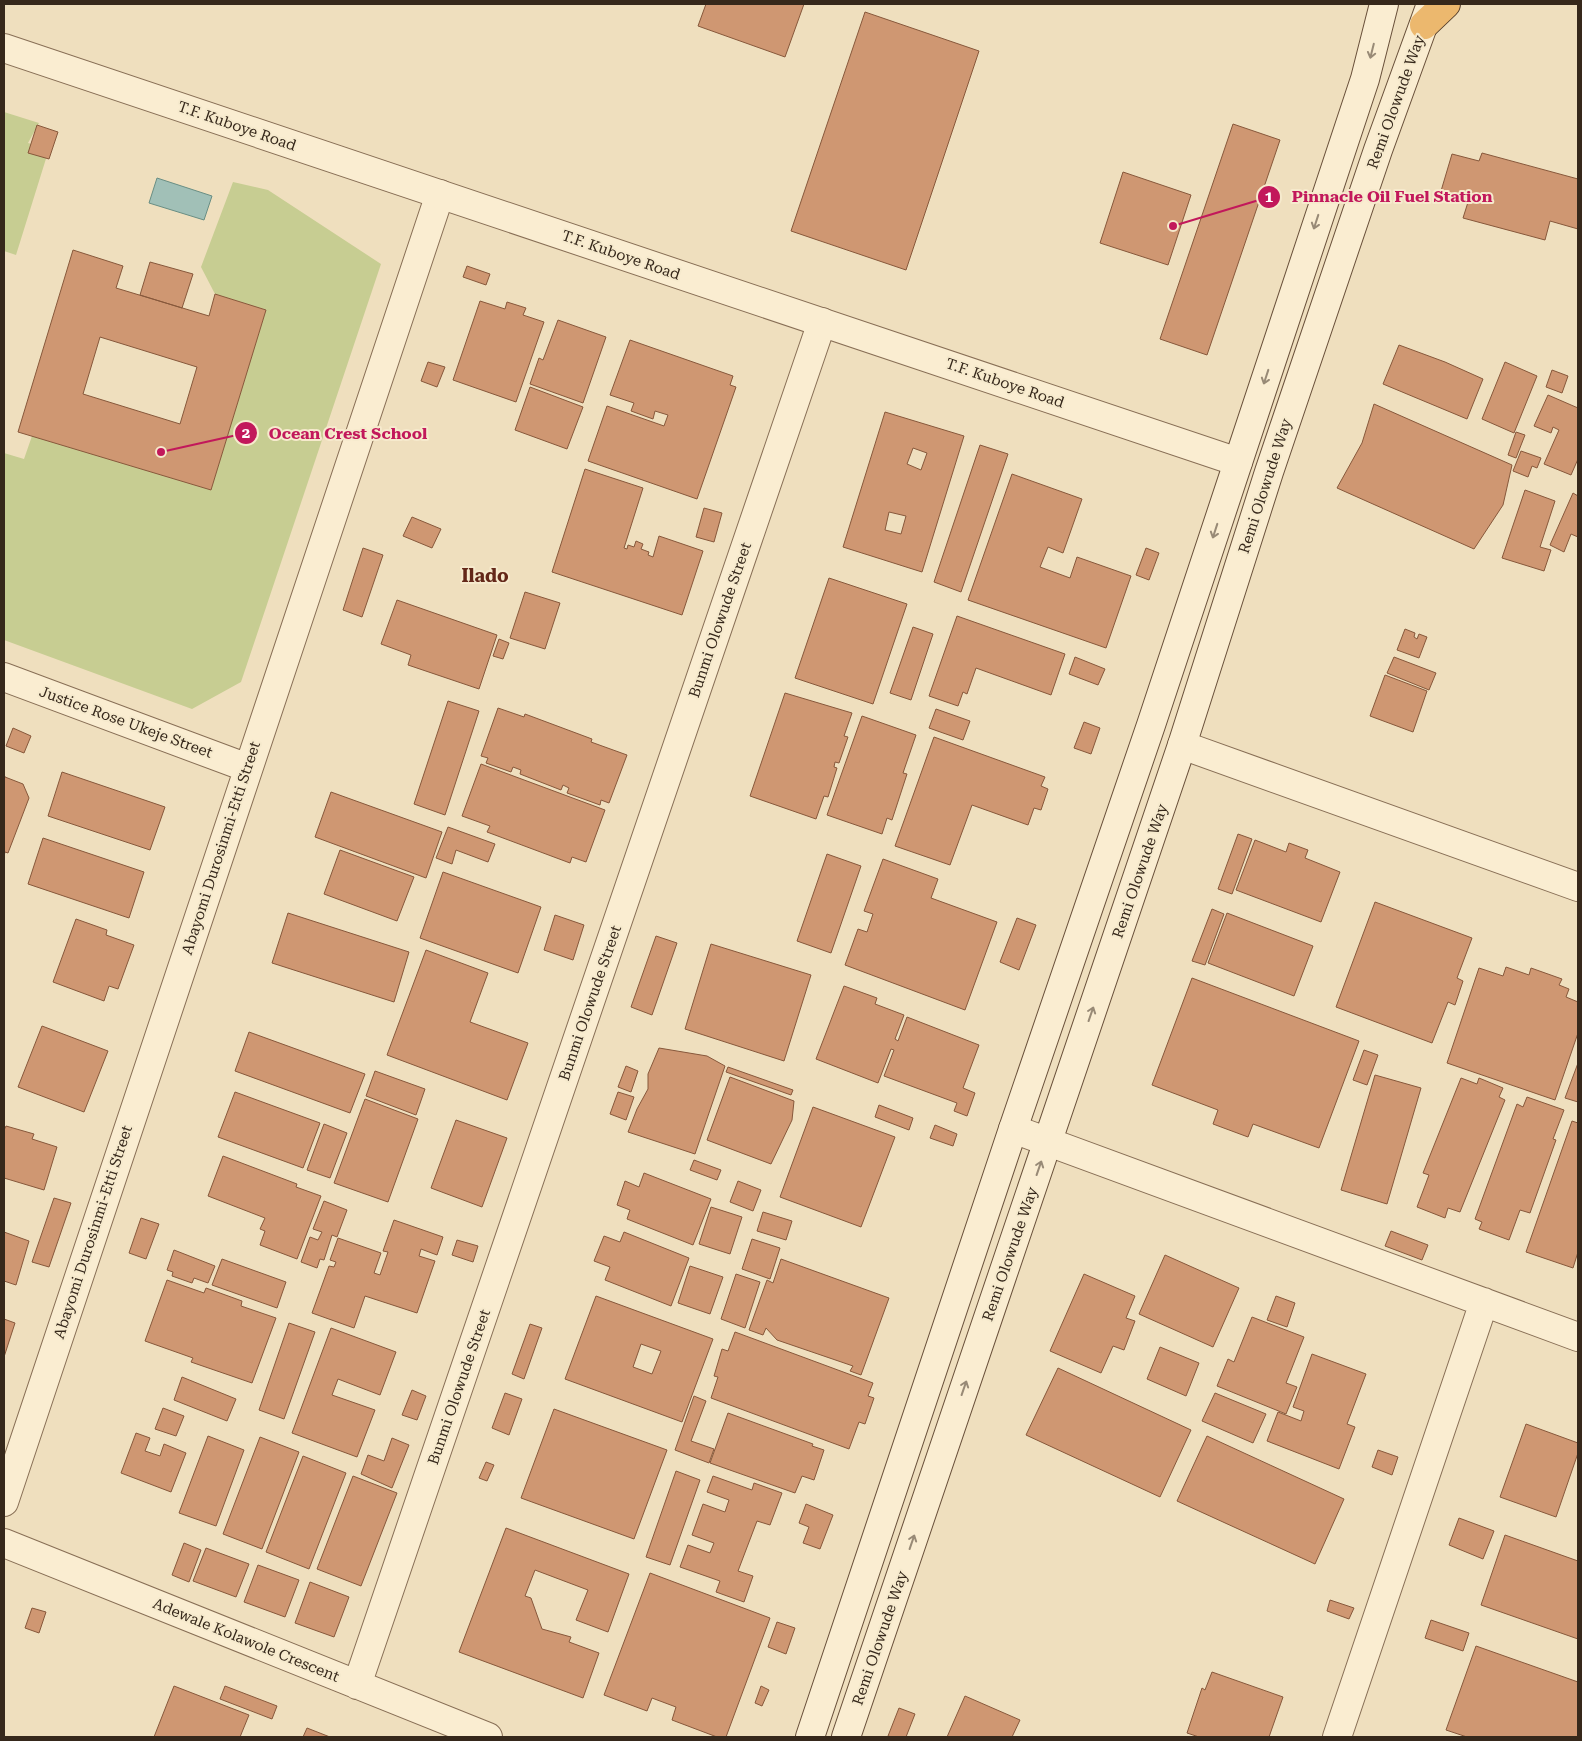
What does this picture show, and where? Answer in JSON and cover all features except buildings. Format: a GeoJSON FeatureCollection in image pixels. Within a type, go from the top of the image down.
{"type":"FeatureCollection","features":[{"type":"Feature","properties":{"kind":"highway"},"geometry":{"type":"LineString","coordinates":[[1428,15],[1446,4]]}},
{"type":"Feature","properties":{"kind":"street"},"geometry":{"type":"LineString","coordinates":[[810,1737],[1013,1129],[1148,734],[1365,79],[1384,4]]}},
{"type":"Feature","properties":{"kind":"street","name":"Remi Olowude Way"},"geometry":{"type":"LineString","coordinates":[[846,1737],[1182,745],[1276,453],[1378,150],[1428,15]]}},
{"type":"Feature","properties":{"kind":"street","name":"T.F. Kuboye Road"},"geometry":{"type":"LineString","coordinates":[[4,48],[1238,462]]}},
{"type":"Feature","properties":{"kind":"street","name":"Abayomi Durosinmi-Etti Street"},"geometry":{"type":"LineString","coordinates":[[4,1502],[440,194]]}},
{"type":"Feature","properties":{"kind":"street","name":"Bunmi Olowude Street"},"geometry":{"type":"LineString","coordinates":[[357,1685],[822,322]]}},
{"type":"Feature","properties":{"kind":"street","name":"Justice Rose Ukeje Street"},"geometry":{"type":"LineString","coordinates":[[4,677],[248,768]]}},
{"type":"Feature","properties":{"kind":"street"},"geometry":{"type":"LineString","coordinates":[[1182,745],[1578,887]]}},
{"type":"Feature","properties":{"kind":"street"},"geometry":{"type":"LineString","coordinates":[[1013,1129],[1578,1337]]}},
{"type":"Feature","properties":{"kind":"street"},"geometry":{"type":"LineString","coordinates":[[1337,1737],[1484,1302]]}},
{"type":"Feature","properties":{"kind":"street","name":"Adewale Kolawole Crescent"},"geometry":{"type":"LineString","coordinates":[[4,1543],[488,1737]]}},
{"type":"Feature","properties":{"kind":"green space"},"geometry":{"type":"Polygon","coordinates":[[[4,112],[39,123],[28,143],[49,149],[16,255],[4,251],[4,112]]]}},
{"type":"Feature","properties":{"kind":"green space"},"geometry":{"type":"Polygon","coordinates":[[[233,182],[268,190],[381,264],[241,682],[192,709],[4,640],[4,453],[24,459],[32,436],[211,490],[266,310],[215,294],[201,267],[233,182]]]}},
{"type":"Feature","properties":{"kind":"water"},"geometry":{"type":"Polygon","coordinates":[[[157,178],[212,196],[204,220],[149,203],[157,178]]]}},
{"type":"Feature","properties":{"kind":"place","name":"Pinnacle Oil Fuel Station"},"geometry":{"type":"Point","coordinates":[1173,226]}},
{"type":"Feature","properties":{"kind":"place","name":"Ocean Crest School"},"geometry":{"type":"Point","coordinates":[161,452]}},
{"type":"Feature","properties":{"kind":"district","name":"Ilado"},"geometry":{"type":"Point","coordinates":[485,576]}}]}
